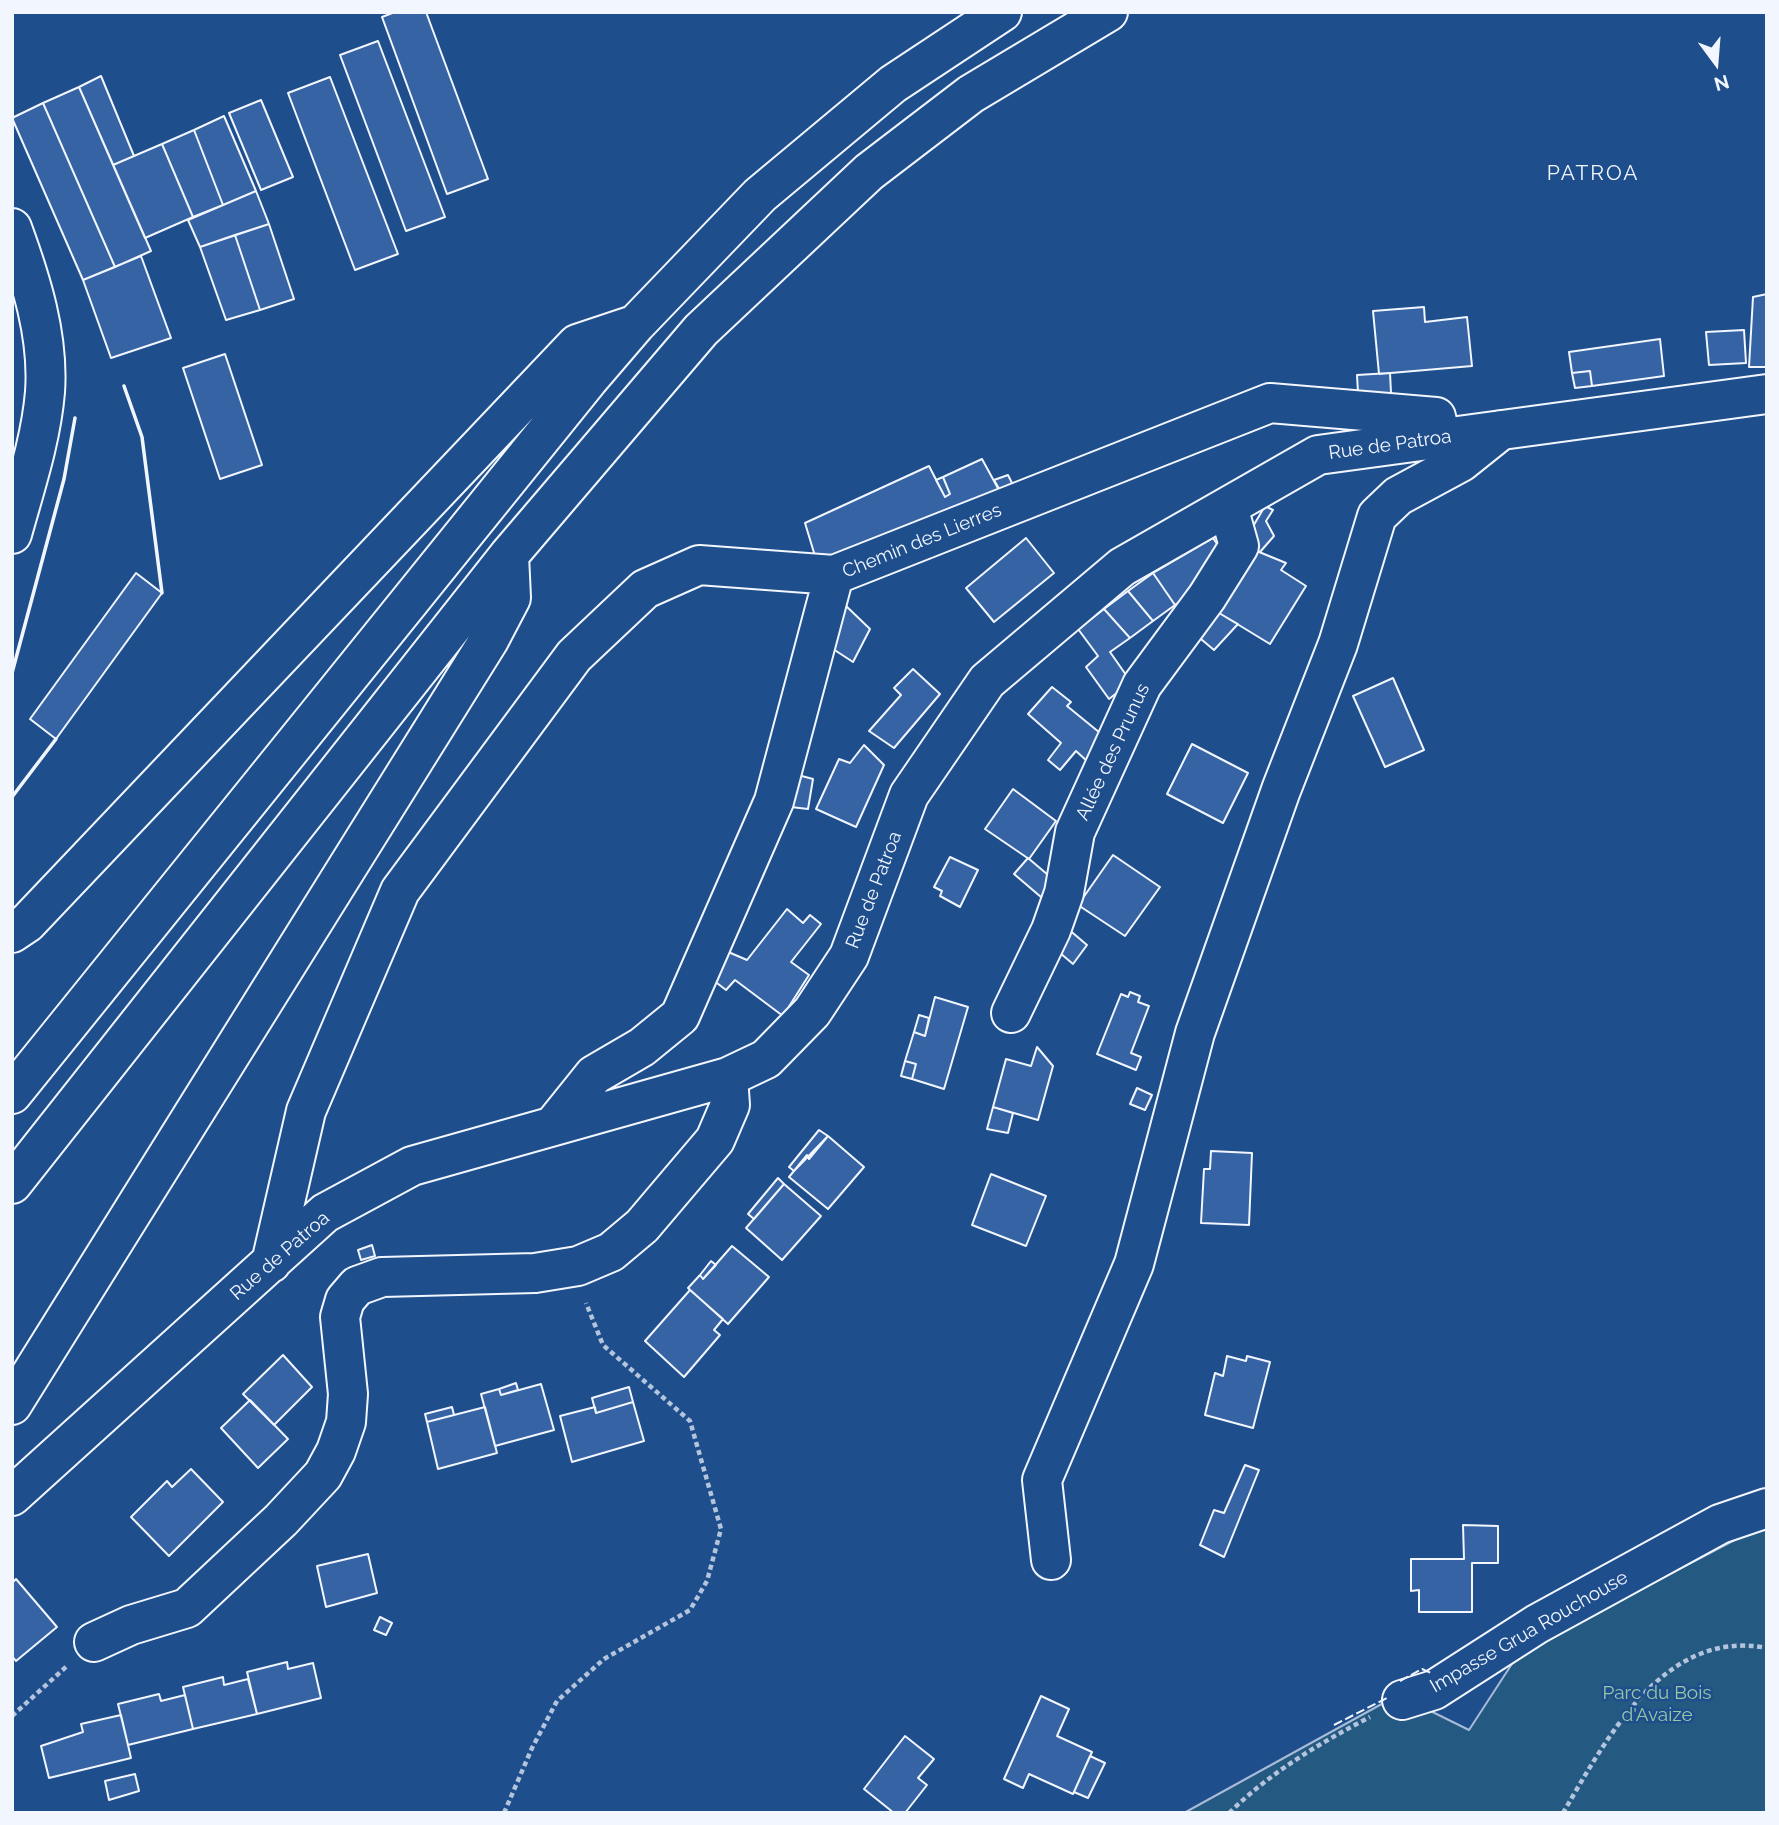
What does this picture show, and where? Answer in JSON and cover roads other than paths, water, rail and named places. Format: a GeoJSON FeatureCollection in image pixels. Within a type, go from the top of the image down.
{"type":"FeatureCollection","features":[{"type":"Feature","properties":{"kind":"main road"},"geometry":{"type":"LineString","coordinates":[[12,1094],[636,324],[760,195],[893,84],[1002,12]]}},
{"type":"Feature","properties":{"kind":"main road"},"geometry":{"type":"LineString","coordinates":[[12,1184],[509,555],[701,330],[869,172],[971,94],[1108,12]]}},
{"type":"Feature","properties":{"kind":"main road"},"geometry":{"type":"LineString","coordinates":[[12,228],[30,276],[43,337],[45,390],[37,443],[12,534]]}},
{"type":"Feature","properties":{"kind":"main road"},"geometry":{"type":"LineString","coordinates":[[12,933],[27,923],[578,344],[636,324]]}},
{"type":"Feature","properties":{"kind":"main road","name":"Rue de Patroa"},"geometry":{"type":"LineString","coordinates":[[12,1496],[325,1213],[412,1166],[729,1077],[766,1059],[812,1012],[849,956],[909,795],[987,681],[1122,567],[1318,455],[1767,394]]}},
{"type":"Feature","properties":{"kind":"main road","name":"Chemin des Lierres"},"geometry":{"type":"LineString","coordinates":[[553,1126],[594,1075],[642,1047],[680,1016],[774,800],[834,575],[1270,403],[1436,417],[1441,438]]}},
{"type":"Feature","properties":{"kind":"main road"},"geometry":{"type":"LineString","coordinates":[[1051,1560],[1042,1479],[1134,1264],[1195,1033],[1281,790],[1338,644],[1377,516],[1398,496],[1461,462],[1501,430]]}},
{"type":"Feature","properties":{"kind":"main road","name":"Allée des Prunus"},"geometry":{"type":"LineString","coordinates":[[1011,1013],[1056,917],[1064,892],[1075,832],[1142,685],[1208,597],[1239,547],[1227,507]]}},
{"type":"Feature","properties":{"kind":"main road"},"geometry":{"type":"LineString","coordinates":[[12,1405],[489,640],[511,597],[509,555]]}},
{"type":"Feature","properties":{"kind":"main road"},"geometry":{"type":"LineString","coordinates":[[271,1263],[306,1111],[400,891],[574,656],[645,589],[699,565],[834,575]]}},
{"type":"Feature","properties":{"kind":"main road"},"geometry":{"type":"LineString","coordinates":[[94,1642],[131,1625],[187,1608],[281,1521],[323,1475],[336,1451],[346,1422],[348,1394],[340,1317],[345,1300],[357,1286],[382,1277],[536,1273],[578,1266],[611,1252],[642,1226],[715,1140],[730,1105],[729,1077]]}},
{"type":"Feature","properties":{"kind":"main road","name":"Impasse Grua Rouchouse"},"geometry":{"type":"LineString","coordinates":[[1402,1700],[1434,1690],[1537,1624],[1720,1524],[1767,1508]]}},
{"type":"Feature","properties":{"kind":"district","name":"PATROA"},"geometry":{"type":"Point","coordinates":[1593,174]}},
{"type":"Feature","properties":{"kind":"park label","name":"Parc du Bois d'Avaize"},"geometry":{"type":"Point","coordinates":[1657,1704]}}]}
